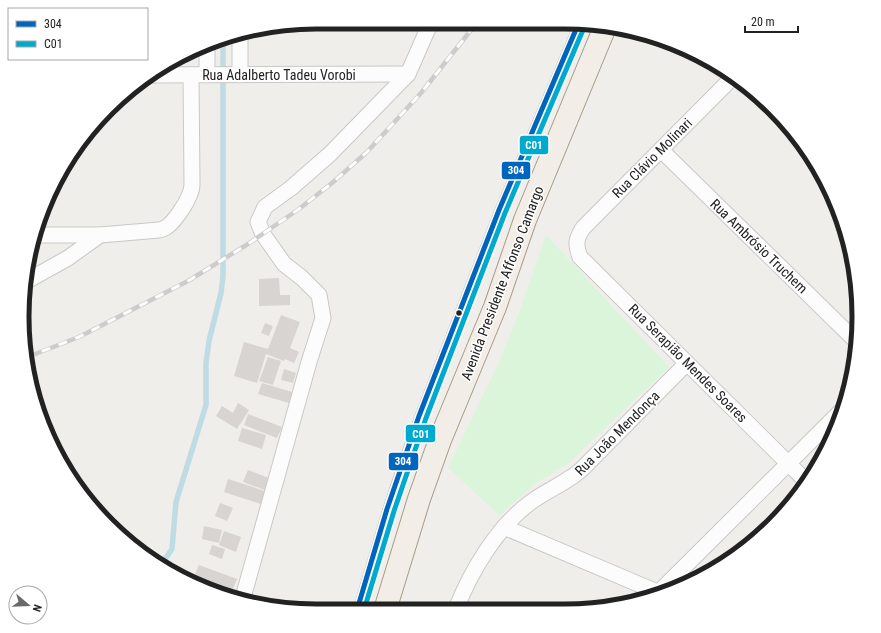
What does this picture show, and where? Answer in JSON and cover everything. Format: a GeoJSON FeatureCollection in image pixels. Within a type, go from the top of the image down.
{"type":"FeatureCollection","features":[{"type":"Feature","properties":{"kind":"main road","name":"Avenida Presidente Affonso Camargo"},"geometry":{"type":"LineString","coordinates":[[387,604],[419,499],[440,440],[496,307],[525,220],[603,31]]}},
{"type":"Feature","properties":{"kind":"street"},"geometry":{"type":"LineString","coordinates":[[244,594],[309,362],[323,318],[319,295],[302,278],[284,264],[263,234],[258,222],[265,206],[291,188],[330,154],[408,74],[428,29]]}},
{"type":"Feature","properties":{"kind":"street"},"geometry":{"type":"LineString","coordinates":[[240,40],[240,75]]}},
{"type":"Feature","properties":{"kind":"street"},"geometry":{"type":"LineString","coordinates":[[207,51],[207,75]]}},
{"type":"Feature","properties":{"kind":"street","name":"Rua Adalberto Tadeu Vorobi"},"geometry":{"type":"LineString","coordinates":[[161,75],[408,74]]}},
{"type":"Feature","properties":{"kind":"street"},"geometry":{"type":"LineString","coordinates":[[41,235],[100,234],[158,230],[165,228],[175,219],[191,191],[193,177],[191,75]]}},
{"type":"Feature","properties":{"kind":"street","name":"Rua Clávio Molinari"},"geometry":{"type":"LineString","coordinates":[[576,241],[583,228],[729,81]]}},
{"type":"Feature","properties":{"kind":"street","name":"Rua Ambrósio Truchem"},"geometry":{"type":"LineString","coordinates":[[661,150],[851,336]]}},
{"type":"Feature","properties":{"kind":"street"},"geometry":{"type":"LineString","coordinates":[[31,278],[68,258],[100,234]]}},
{"type":"Feature","properties":{"kind":"street","name":"Rua Serapião Mendes Soares"},"geometry":{"type":"LineString","coordinates":[[576,241],[580,256],[803,478]]}},
{"type":"Feature","properties":{"kind":"street","name":"Rua João Mendonça"},"geometry":{"type":"LineString","coordinates":[[458,604],[472,575],[488,548],[504,527],[519,511],[582,469],[687,363]]}},
{"type":"Feature","properties":{"kind":"street"},"geometry":{"type":"LineString","coordinates":[[664,586],[834,417]]}},
{"type":"Feature","properties":{"kind":"street"},"geometry":{"type":"LineString","coordinates":[[504,527],[653,590]]}},
{"type":"Feature","properties":{"kind":"lane"},"geometry":{"type":"LineString","coordinates":[[359,604],[387,509],[419,416],[500,210],[576,30]]}},
{"type":"Feature","properties":{"kind":"green space"},"geometry":{"type":"Polygon","coordinates":[[[546,235],[669,367],[569,463],[535,484],[499,515],[448,468],[500,360],[522,304],[546,235]]]}},
{"type":"Feature","properties":{"kind":"building"},"geometry":{"type":"Polygon","coordinates":[[[279,278],[280,295],[290,295],[290,305],[259,306],[259,279],[279,278]]]}},
{"type":"Feature","properties":{"kind":"building"},"geometry":{"type":"Polygon","coordinates":[[[281,315],[300,322],[290,348],[299,352],[294,363],[266,354],[257,383],[234,376],[244,342],[268,349],[281,315]]]}},
{"type":"Feature","properties":{"kind":"building"},"geometry":{"type":"Polygon","coordinates":[[[265,323],[273,326],[269,336],[261,333],[265,323]]]}},
{"type":"Feature","properties":{"kind":"building"},"geometry":{"type":"Polygon","coordinates":[[[268,357],[281,361],[273,385],[259,381],[268,357]]]}},
{"type":"Feature","properties":{"kind":"building"},"geometry":{"type":"Polygon","coordinates":[[[284,369],[296,373],[293,383],[281,380],[284,369]]]}},
{"type":"Feature","properties":{"kind":"building"},"geometry":{"type":"Polygon","coordinates":[[[262,383],[292,392],[289,403],[258,394],[262,383]]]}},
{"type":"Feature","properties":{"kind":"building"},"geometry":{"type":"Polygon","coordinates":[[[238,403],[249,410],[237,429],[216,416],[222,406],[233,413],[238,403]]]}},
{"type":"Feature","properties":{"kind":"building"},"geometry":{"type":"Polygon","coordinates":[[[248,414],[282,427],[277,438],[244,425],[248,414]]]}},
{"type":"Feature","properties":{"kind":"building"},"geometry":{"type":"Polygon","coordinates":[[[242,428],[266,435],[262,449],[238,441],[242,428]]]}},
{"type":"Feature","properties":{"kind":"building"},"geometry":{"type":"Polygon","coordinates":[[[248,470],[269,478],[265,490],[243,482],[248,470]]]}},
{"type":"Feature","properties":{"kind":"building"},"geometry":{"type":"Polygon","coordinates":[[[228,479],[265,491],[261,504],[224,492],[228,479]]]}},
{"type":"Feature","properties":{"kind":"building"},"geometry":{"type":"Polygon","coordinates":[[[220,503],[233,508],[227,521],[215,516],[220,503]]]}},
{"type":"Feature","properties":{"kind":"building"},"geometry":{"type":"Polygon","coordinates":[[[204,526],[222,530],[219,543],[202,539],[204,526]]]}},
{"type":"Feature","properties":{"kind":"building"},"geometry":{"type":"Polygon","coordinates":[[[224,531],[241,537],[236,552],[219,545],[224,531]]]}},
{"type":"Feature","properties":{"kind":"building"},"geometry":{"type":"Polygon","coordinates":[[[212,545],[225,549],[222,559],[209,554],[212,545]]]}},
{"type":"Feature","properties":{"kind":"building"},"geometry":{"type":"Polygon","coordinates":[[[199,565],[237,579],[232,591],[194,576],[199,565]]]}},
{"type":"Feature","properties":{"kind":"waterway"},"geometry":{"type":"LineString","coordinates":[[164,560],[172,549],[176,502],[206,405],[206,363],[209,341],[221,293],[223,277],[223,44]]}},
{"type":"Feature","properties":{"kind":"railway"},"geometry":{"type":"LineString","coordinates":[[31,356],[79,337],[188,281],[248,244],[299,209],[332,183],[367,152],[421,93],[472,29]]}},
{"type":"Feature","properties":{"kind":"transit line","name":"304"},"geometry":{"type":"LineString","coordinates":[[359,604],[387,509],[419,416],[499,210],[576,30]]}},
{"type":"Feature","properties":{"kind":"transit line","name":"C01"},"geometry":{"type":"LineString","coordinates":[[366,604],[394,511],[426,418],[505,213],[583,30]]}}]}
